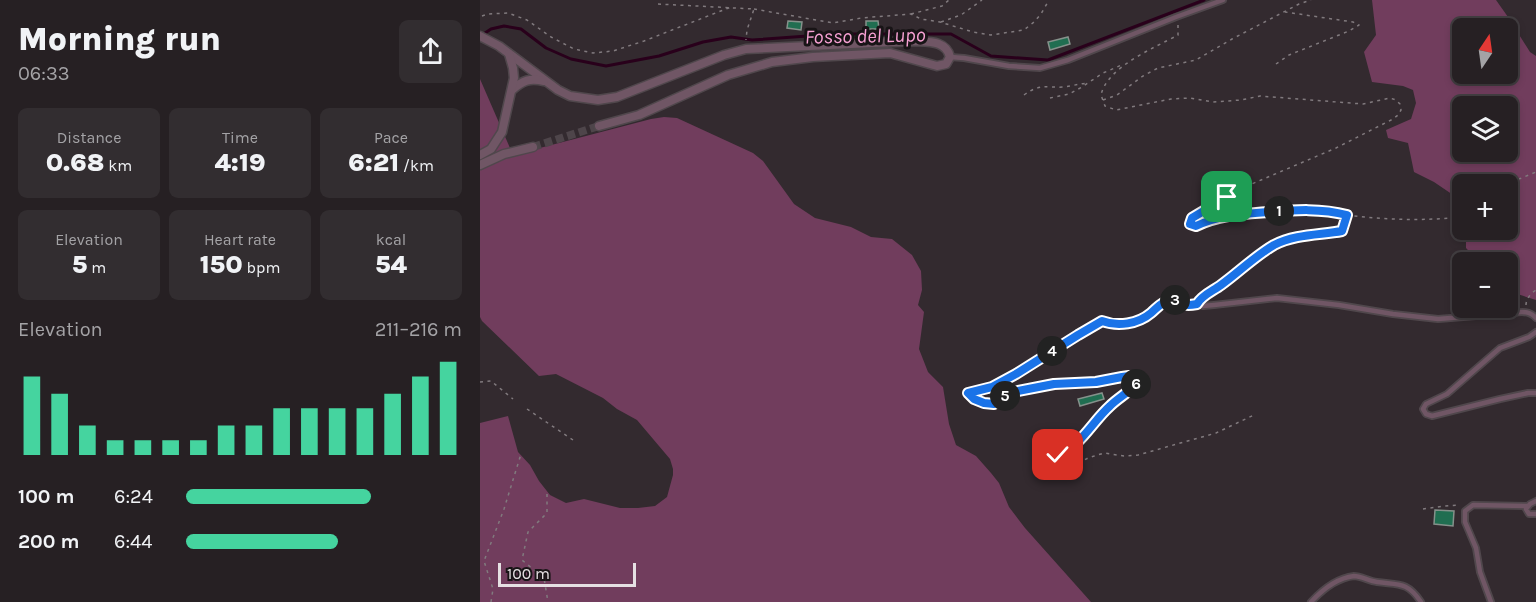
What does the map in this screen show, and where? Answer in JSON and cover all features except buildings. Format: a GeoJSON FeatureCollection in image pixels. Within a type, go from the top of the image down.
{"type":"FeatureCollection","features":[{"type":"Feature","properties":{"kind":"street"},"geometry":{"type":"LineString","coordinates":[[480,36],[499,46],[558,90],[570,96],[598,100],[617,97],[723,55],[746,49],[913,41],[943,45],[948,49],[950,57],[946,64],[938,66],[890,53],[813,57],[772,62],[728,75],[639,115],[599,126]]}},
{"type":"Feature","properties":{"kind":"street"},"geometry":{"type":"LineString","coordinates":[[480,155],[491,149],[502,132],[514,78],[509,54]]}},
{"type":"Feature","properties":{"kind":"street"},"geometry":{"type":"LineString","coordinates":[[511,91],[521,82],[532,79],[547,81]]}},
{"type":"Feature","properties":{"kind":"street"},"geometry":{"type":"LineString","coordinates":[[480,165],[504,154],[532,147]]}},
{"type":"Feature","properties":{"kind":"lane"},"geometry":{"type":"LineString","coordinates":[[950,57],[1040,68],[1068,60],[1223,0]]}},
{"type":"Feature","properties":{"kind":"lane"},"geometry":{"type":"LineString","coordinates":[[1255,258],[1212,292],[1200,297],[1197,304],[1203,306],[1277,298],[1438,319],[1520,311],[1536,318]]}},
{"type":"Feature","properties":{"kind":"lane"},"geometry":{"type":"LineString","coordinates":[[1536,332],[1500,348],[1447,394],[1426,404],[1423,409],[1426,414],[1432,416],[1500,399],[1536,393]]}},
{"type":"Feature","properties":{"kind":"lane"},"geometry":{"type":"LineString","coordinates":[[1491,602],[1480,572],[1476,548],[1465,522],[1465,511],[1473,505],[1527,506],[1536,501]]}},
{"type":"Feature","properties":{"kind":"lane"},"geometry":{"type":"LineString","coordinates":[[1527,506],[1527,512],[1536,515]]}},
{"type":"Feature","properties":{"kind":"lane"},"geometry":{"type":"LineString","coordinates":[[1311,602],[1336,582],[1356,576],[1406,586],[1420,602]]}},
{"type":"Feature","properties":{"kind":"path"},"geometry":{"type":"LineString","coordinates":[[658,4],[754,9],[833,23],[910,14],[942,6],[949,0]]}},
{"type":"Feature","properties":{"kind":"path"},"geometry":{"type":"LineString","coordinates":[[940,22],[962,15],[982,0]]}},
{"type":"Feature","properties":{"kind":"path"},"geometry":{"type":"LineString","coordinates":[[910,14],[921,19],[991,35],[1024,30],[1041,14],[1049,0]]}},
{"type":"Feature","properties":{"kind":"path"},"geometry":{"type":"LineString","coordinates":[[1102,101],[1117,95],[1158,68],[1196,60],[1232,39],[1311,0]]}},
{"type":"Feature","properties":{"kind":"path"},"geometry":{"type":"LineString","coordinates":[[482,16],[508,14],[527,20],[551,37],[574,49],[593,53],[613,51],[644,41],[731,7]]}},
{"type":"Feature","properties":{"kind":"path"},"geometry":{"type":"LineString","coordinates":[[746,44],[754,9]]}},
{"type":"Feature","properties":{"kind":"path"},"geometry":{"type":"LineString","coordinates":[[1276,64],[1289,55],[1359,25],[1353,22],[1284,12]]}},
{"type":"Feature","properties":{"kind":"path"},"geometry":{"type":"LineString","coordinates":[[1050,98],[1069,94],[1103,73],[1127,63],[1178,35],[1176,17]]}},
{"type":"Feature","properties":{"kind":"path"},"geometry":{"type":"LineString","coordinates":[[1127,63],[1112,74],[1104,84],[1101,95],[1105,106],[1116,110],[1171,99],[1190,98],[1213,102],[1260,96],[1363,104],[1390,98],[1400,104],[1401,110],[1393,119],[1336,148],[1247,186],[1192,218],[1190,224],[1196,226],[1234,214],[1296,210],[1333,212],[1369,218],[1422,220],[1452,218]]}},
{"type":"Feature","properties":{"kind":"path"},"geometry":{"type":"LineString","coordinates":[[1024,95],[1033,88],[1089,83]]}},
{"type":"Feature","properties":{"kind":"path"},"geometry":{"type":"LineString","coordinates":[[1518,180],[1536,172]]}},
{"type":"Feature","properties":{"kind":"path"},"geometry":{"type":"LineString","coordinates":[[1255,258],[1275,245],[1299,237],[1342,231],[1347,215]]}},
{"type":"Feature","properties":{"kind":"path"},"geometry":{"type":"LineString","coordinates":[[1526,312],[1526,302],[1536,290]]}},
{"type":"Feature","properties":{"kind":"path"},"geometry":{"type":"LineString","coordinates":[[1197,304],[1183,304],[1171,300],[1161,303],[1142,320],[1109,324],[1102,321],[992,387],[968,393],[974,399],[994,404],[1013,392],[1054,384],[1096,382],[1129,376],[1135,378],[1136,384],[1131,390],[1109,406],[1078,442],[1053,459],[1049,465],[1060,472],[1104,453],[1124,456],[1138,455],[1216,433],[1256,414]]}},
{"type":"Feature","properties":{"kind":"path"},"geometry":{"type":"LineString","coordinates":[[480,382],[491,381],[513,399]]}},
{"type":"Feature","properties":{"kind":"path"},"geometry":{"type":"LineString","coordinates":[[527,409],[573,440]]}},
{"type":"Feature","properties":{"kind":"path"},"geometry":{"type":"LineString","coordinates":[[491,602],[493,589],[484,561],[521,454]]}},
{"type":"Feature","properties":{"kind":"path"},"geometry":{"type":"LineString","coordinates":[[547,494],[547,513],[528,532],[522,560],[544,578],[548,602]]}},
{"type":"Feature","properties":{"kind":"path"},"geometry":{"type":"LineString","coordinates":[[1423,509],[1473,505]]}},
{"type":"Feature","properties":{"kind":"shaded area"},"geometry":{"type":"Polygon","coordinates":[[[1372,0],[1496,0],[1509,18],[1452,18],[1452,84],[1518,84],[1518,33],[1530,52],[1536,56],[1536,300],[1518,294],[1518,252],[1470,252],[1466,248],[1466,240],[1518,240],[1518,174],[1452,174],[1452,194],[1414,172],[1408,143],[1388,138],[1386,130],[1411,119],[1416,103],[1413,90],[1403,86],[1372,82],[1364,52],[1376,35],[1372,0]]]}},
{"type":"Feature","properties":{"kind":"shaded area"},"geometry":{"type":"Polygon","coordinates":[[[480,79],[513,155],[651,119],[677,118],[753,153],[763,161],[794,204],[815,218],[851,227],[871,237],[892,239],[912,255],[921,271],[922,290],[918,305],[924,312],[919,349],[928,372],[943,387],[949,424],[956,445],[976,456],[991,473],[999,483],[1009,507],[1025,528],[1091,602],[480,602],[480,423],[508,416],[518,452],[530,465],[550,495],[566,503],[584,499],[620,508],[655,506],[667,497],[673,469],[670,459],[637,420],[603,398],[556,374],[539,376],[480,317],[480,79]]]}},
{"type":"Feature","properties":{"kind":"waterway","name":"Fosso del Lupo"},"geometry":{"type":"LineString","coordinates":[[482,35],[491,29],[504,26],[521,29],[546,48],[571,59],[606,66],[659,56],[703,42],[731,37],[752,40],[836,34],[951,34],[991,56],[1048,60],[1204,0]]}},
{"type":"Feature","properties":{"kind":"tunnel"},"geometry":{"type":"LineString","coordinates":[[533,147],[599,126]]}},
{"type":"Feature","properties":{"kind":"route"},"geometry":{"type":"LineString","coordinates":[[1058,455],[1078,442],[1109,406],[1131,390],[1136,384],[1135,378],[1129,376],[1096,382],[1054,384],[1013,392],[994,404],[974,399],[968,393],[992,387],[1102,321],[1109,324],[1142,320],[1161,303],[1171,300],[1183,304],[1197,304],[1200,297],[1212,292],[1275,245],[1299,237],[1342,231],[1347,215],[1296,210],[1234,214],[1196,226],[1190,224],[1192,218],[1227,197]]}}]}
